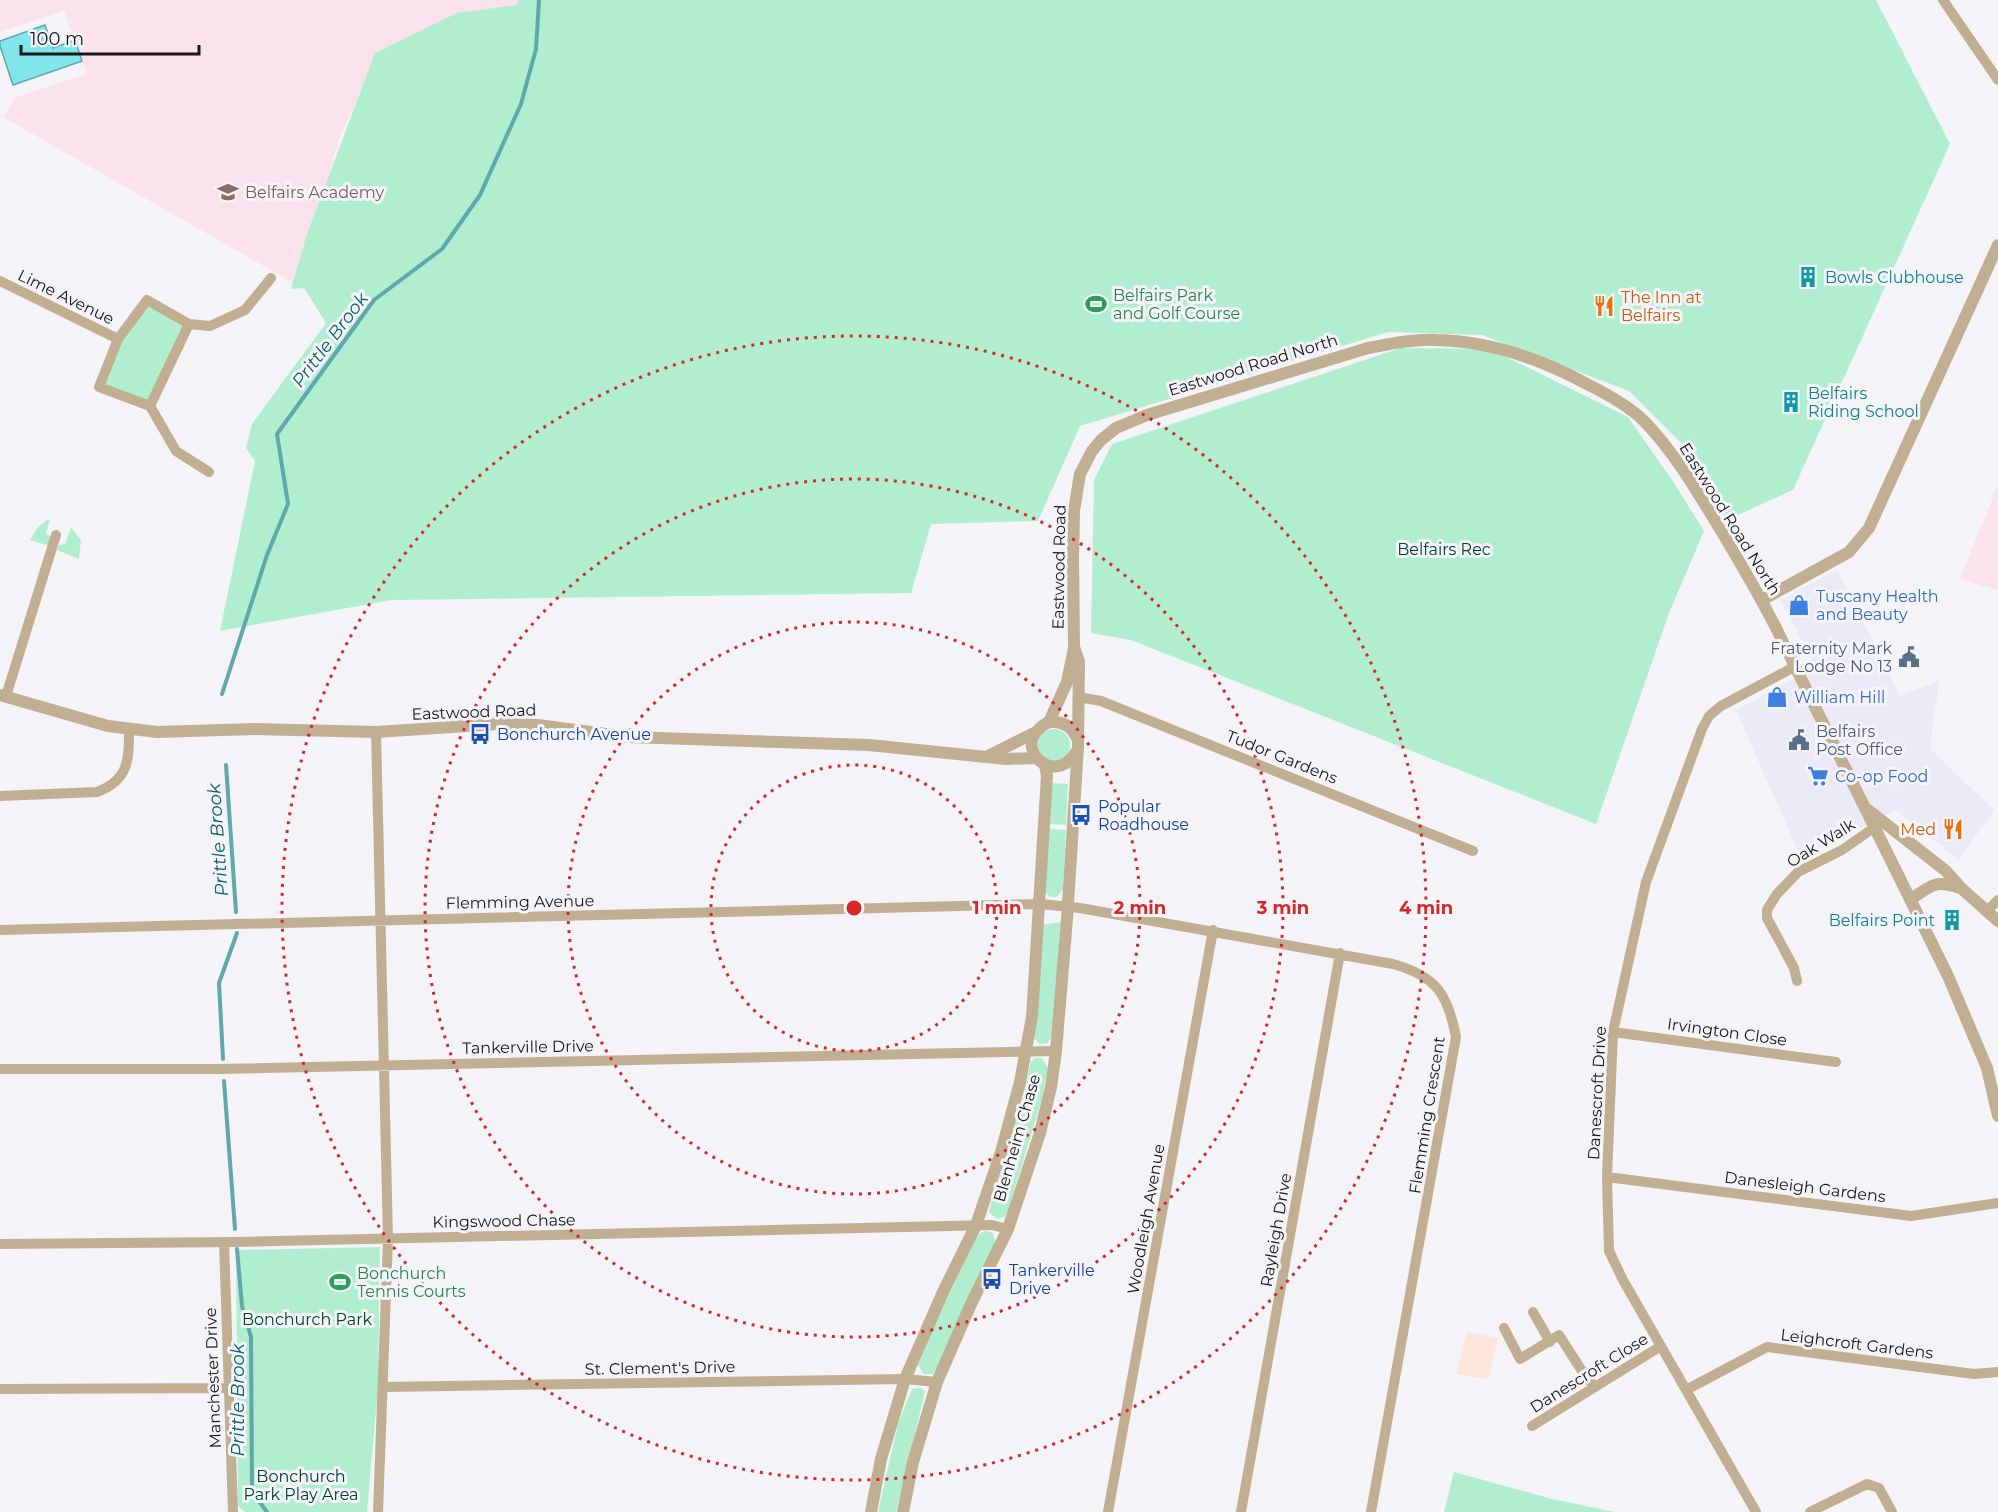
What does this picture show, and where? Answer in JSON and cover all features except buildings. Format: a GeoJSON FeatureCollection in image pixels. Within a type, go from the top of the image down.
{"type":"FeatureCollection","features":[{"type":"Feature","properties":{"kind":"street"},"geometry":{"type":"LineString","coordinates":[[1943,0],[1998,80]]}},
{"type":"Feature","properties":{"kind":"street"},"geometry":{"type":"LineString","coordinates":[[1762,600],[1849,552],[1869,528],[1998,245]]}},
{"type":"Feature","properties":{"kind":"street"},"geometry":{"type":"LineString","coordinates":[[209,472],[176,451],[150,406],[99,387],[118,339],[147,300],[189,324],[210,326],[245,310],[271,278]]}},
{"type":"Feature","properties":{"kind":"street","name":"Lime Avenue"},"geometry":{"type":"LineString","coordinates":[[0,281],[118,339]]}},
{"type":"Feature","properties":{"kind":"street"},"geometry":{"type":"LineString","coordinates":[[150,406],[189,324]]}},
{"type":"Feature","properties":{"kind":"street","name":"Eastwood Road North"},"geometry":{"type":"LineString","coordinates":[[1077,487],[1086,462],[1101,440],[1116,428],[1147,414],[1368,348],[1401,342],[1435,340],[1467,342],[1525,356],[1562,370],[1605,393],[1642,419],[1673,454],[1762,600],[1911,899],[1975,1038],[1987,1068],[1998,1116]]}},
{"type":"Feature","properties":{"kind":"street","name":"Eastwood Road"},"geometry":{"type":"LineString","coordinates":[[1049,722],[1067,682],[1074,647],[1073,558],[1077,487]]}},
{"type":"Feature","properties":{"kind":"street"},"geometry":{"type":"LineString","coordinates":[[3,695],[56,535]]}},
{"type":"Feature","properties":{"kind":"street","name":"Eastwood Road"},"geometry":{"type":"LineString","coordinates":[[1074,647],[1079,662],[1077,738]]}},
{"type":"Feature","properties":{"kind":"street","name":"Danescroft Drive"},"geometry":{"type":"LineString","coordinates":[[1756,1512],[1609,1251],[1607,1177],[1613,1032],[1646,882],[1702,729],[1709,716],[1721,706],[1796,666]]}},
{"type":"Feature","properties":{"kind":"street","name":"Eastwood Road"},"geometry":{"type":"LineString","coordinates":[[3,695],[92,722],[129,729],[165,732],[255,729],[376,732],[498,724],[538,725],[628,737],[858,744],[1041,762]]}},
{"type":"Feature","properties":{"kind":"street","name":"Tudor Gardens"},"geometry":{"type":"LineString","coordinates":[[1078,697],[1101,701],[1473,850]]}},
{"type":"Feature","properties":{"kind":"street"},"geometry":{"type":"LineString","coordinates":[[988,756],[1034,733],[1049,722],[1059,722],[1068,726],[1077,738],[1076,752],[1072,759],[1062,766],[1054,767],[1041,762],[1032,751],[1034,733]]}},
{"type":"Feature","properties":{"kind":"street"},"geometry":{"type":"LineString","coordinates":[[0,796],[97,792],[107,789],[117,782],[126,766],[129,755],[129,729]]}},
{"type":"Feature","properties":{"kind":"street"},"geometry":{"type":"LineString","coordinates":[[376,732],[388,1238],[378,1512]]}},
{"type":"Feature","properties":{"kind":"street","name":"Blenheim Chase"},"geometry":{"type":"LineString","coordinates":[[903,1512],[913,1462],[937,1382],[971,1304],[1008,1229],[1040,1133],[1051,1087],[1068,906],[1076,752]]}},
{"type":"Feature","properties":{"kind":"street","name":"Blenheim Chase"},"geometry":{"type":"LineString","coordinates":[[872,1512],[881,1459],[905,1379],[930,1320],[976,1225],[1004,1142],[1020,1082],[1032,1017],[1040,904],[1047,776],[1041,762]]}},
{"type":"Feature","properties":{"kind":"street"},"geometry":{"type":"LineString","coordinates":[[1864,807],[1936,863],[1998,921]]}},
{"type":"Feature","properties":{"kind":"street","name":"Oak Walk"},"geometry":{"type":"LineString","coordinates":[[1797,981],[1794,968],[1767,918],[1767,910],[1777,894],[1798,872],[1842,850],[1875,827]]}},
{"type":"Feature","properties":{"kind":"street"},"geometry":{"type":"LineString","coordinates":[[1889,854],[1907,841]]}},
{"type":"Feature","properties":{"kind":"street"},"geometry":{"type":"LineString","coordinates":[[1936,863],[1936,883]]}},
{"type":"Feature","properties":{"kind":"street"},"geometry":{"type":"LineString","coordinates":[[1911,899],[1936,883],[1961,888]]}},
{"type":"Feature","properties":{"kind":"street"},"geometry":{"type":"LineString","coordinates":[[1987,911],[1998,900]]}},
{"type":"Feature","properties":{"kind":"street","name":"Flemming Avenue"},"geometry":{"type":"LineString","coordinates":[[0,930],[1040,904]]}},
{"type":"Feature","properties":{"kind":"street","name":"Flemming Crescent"},"geometry":{"type":"LineString","coordinates":[[1040,904],[1068,906],[1213,930],[1414,969],[1432,981],[1445,998],[1453,1017],[1456,1037],[1371,1512]]}},
{"type":"Feature","properties":{"kind":"street","name":"Woodleigh Avenue"},"geometry":{"type":"LineString","coordinates":[[1108,1512],[1213,930]]}},
{"type":"Feature","properties":{"kind":"street","name":"Rayleigh Drive"},"geometry":{"type":"LineString","coordinates":[[1241,1512],[1340,953]]}},
{"type":"Feature","properties":{"kind":"street","name":"Irvington Close"},"geometry":{"type":"LineString","coordinates":[[1613,1032],[1836,1062]]}},
{"type":"Feature","properties":{"kind":"street","name":"Tankerville Drive"},"geometry":{"type":"LineString","coordinates":[[0,1069],[219,1069],[1056,1051]]}},
{"type":"Feature","properties":{"kind":"street","name":"Danesleigh Gardens"},"geometry":{"type":"LineString","coordinates":[[1607,1177],[1911,1216],[1998,1203]]}},
{"type":"Feature","properties":{"kind":"street","name":"Kingswood Chase"},"geometry":{"type":"LineString","coordinates":[[0,1244],[224,1242],[976,1225],[992,1225],[1008,1229]]}},
{"type":"Feature","properties":{"kind":"street","name":"Manchester Drive"},"geometry":{"type":"LineString","coordinates":[[224,1242],[233,1512]]}},
{"type":"Feature","properties":{"kind":"street"},"geometry":{"type":"LineString","coordinates":[[1533,1312],[1550,1342]]}},
{"type":"Feature","properties":{"kind":"street"},"geometry":{"type":"LineString","coordinates":[[1504,1328],[1520,1359],[1559,1335],[1595,1387]]}},
{"type":"Feature","properties":{"kind":"street","name":"Danescroft Close"},"geometry":{"type":"LineString","coordinates":[[1532,1426],[1661,1346]]}},
{"type":"Feature","properties":{"kind":"street","name":"Leighcroft Gardens"},"geometry":{"type":"LineString","coordinates":[[1686,1390],[1767,1347],[1974,1374],[1998,1372]]}},
{"type":"Feature","properties":{"kind":"street","name":"St. Clement's Drive"},"geometry":{"type":"LineString","coordinates":[[382,1387],[905,1379],[937,1382]]}},
{"type":"Feature","properties":{"kind":"street"},"geometry":{"type":"LineString","coordinates":[[0,1389],[229,1388]]}},
{"type":"Feature","properties":{"kind":"street"},"geometry":{"type":"LineString","coordinates":[[1810,1512],[1867,1484],[1879,1488],[1892,1512]]}},
{"type":"Feature","properties":{"kind":"shaded area","name":"Belfairs Academy"},"geometry":{"type":"Polygon","coordinates":[[[0,0],[527,0],[524,26],[375,65],[340,135],[297,285],[3,117],[16,97],[87,74],[64,11],[0,32],[0,0]]]}},
{"type":"Feature","properties":{"kind":"shaded area"},"geometry":{"type":"Polygon","coordinates":[[[1998,485],[1998,590],[1960,579],[1998,485]]]}},
{"type":"Feature","properties":{"kind":"shaded area"},"geometry":{"type":"Polygon","coordinates":[[[1837,569],[1900,696],[1939,681],[1930,749],[1994,810],[1959,860],[1896,810],[1801,858],[1736,710],[1815,667],[1781,600],[1837,569]]]}},
{"type":"Feature","properties":{"kind":"shaded area"},"geometry":{"type":"Polygon","coordinates":[[[1467,1332],[1498,1338],[1488,1379],[1456,1374],[1467,1332]]]}},
{"type":"Feature","properties":{"kind":"green space","name":"Belfairs Park and Golf Course"},"geometry":{"type":"Polygon","coordinates":[[[518,0],[1876,0],[1950,144],[1793,490],[1727,520],[1683,445],[1629,391],[1482,335],[1388,332],[1080,426],[1038,521],[931,524],[911,593],[392,600],[220,631],[255,461],[246,448],[252,424],[326,323],[304,288],[291,289],[307,234],[375,53],[457,13],[517,5],[518,0]]]}},
{"type":"Feature","properties":{"kind":"green space"},"geometry":{"type":"Polygon","coordinates":[[[147,305],[184,326],[148,402],[104,385],[122,340],[147,305]]]}},
{"type":"Feature","properties":{"kind":"green space","name":"Belfairs Rec"},"geometry":{"type":"Polygon","coordinates":[[[1401,348],[1490,349],[1628,417],[1704,531],[1669,613],[1596,824],[1131,640],[1091,633],[1094,480],[1112,444],[1401,348]]]}},
{"type":"Feature","properties":{"kind":"green space"},"geometry":{"type":"Polygon","coordinates":[[[50,520],[46,534],[52,537],[50,546],[30,540],[38,527],[50,520]]]}},
{"type":"Feature","properties":{"kind":"green space"},"geometry":{"type":"Polygon","coordinates":[[[71,527],[81,540],[79,559],[57,550],[59,545],[65,544],[71,527]]]}},
{"type":"Feature","properties":{"kind":"green space"},"geometry":{"type":"Polygon","coordinates":[[[1054,729],[1065,734],[1070,745],[1065,756],[1054,761],[1043,756],[1038,745],[1043,734],[1054,729]]]}},
{"type":"Feature","properties":{"kind":"green space"},"geometry":{"type":"Polygon","coordinates":[[[1050,783],[1068,784],[1066,825],[1048,824],[1050,783]]]}},
{"type":"Feature","properties":{"kind":"green space"},"geometry":{"type":"Polygon","coordinates":[[[1048,829],[1066,830],[1063,889],[1057,897],[1050,897],[1044,892],[1048,829]]]}},
{"type":"Feature","properties":{"kind":"green space"},"geometry":{"type":"Polygon","coordinates":[[[1061,922],[1052,1036],[1048,1043],[1040,1044],[1034,1038],[1042,925],[1061,922]]]}},
{"type":"Feature","properties":{"kind":"green space"},"geometry":{"type":"Polygon","coordinates":[[[1042,1058],[1048,1068],[1042,1099],[1007,1214],[997,1219],[989,1212],[990,1207],[1021,1104],[1031,1061],[1042,1058]]]}},
{"type":"Feature","properties":{"kind":"green space"},"geometry":{"type":"Polygon","coordinates":[[[985,1231],[993,1233],[996,1246],[936,1370],[933,1374],[924,1374],[918,1365],[931,1332],[975,1240],[985,1231]]]}},
{"type":"Feature","properties":{"kind":"green space","name":"Bonchurch Park"},"geometry":{"type":"Polygon","coordinates":[[[380,1247],[378,1387],[367,1512],[245,1512],[238,1506],[236,1250],[380,1247]]]}},
{"type":"Feature","properties":{"kind":"green space"},"geometry":{"type":"Polygon","coordinates":[[[921,1388],[925,1392],[896,1512],[878,1512],[898,1424],[912,1389],[921,1388]]]}},
{"type":"Feature","properties":{"kind":"green space"},"geometry":{"type":"Polygon","coordinates":[[[1454,1472],[1552,1499],[1615,1512],[1444,1512],[1454,1472]]]}},
{"type":"Feature","properties":{"kind":"water"},"geometry":{"type":"Polygon","coordinates":[[[45,25],[53,48],[75,40],[82,61],[13,85],[0,41],[45,25]]]}},
{"type":"Feature","properties":{"kind":"waterway","name":"Prittle Brook"},"geometry":{"type":"LineString","coordinates":[[222,694],[267,555],[288,504],[277,434],[374,300],[442,249],[480,195],[521,104],[536,49],[539,0]]}},
{"type":"Feature","properties":{"kind":"waterway","name":"Prittle Brook"},"geometry":{"type":"LineString","coordinates":[[226,765],[236,912]]}},
{"type":"Feature","properties":{"kind":"waterway","name":"Prittle Brook"},"geometry":{"type":"LineString","coordinates":[[223,1059],[219,983],[237,933]]}},
{"type":"Feature","properties":{"kind":"waterway","name":"Prittle Brook"},"geometry":{"type":"LineString","coordinates":[[224,1081],[235,1229]]}},
{"type":"Feature","properties":{"kind":"waterway","name":"Prittle Brook"},"geometry":{"type":"LineString","coordinates":[[237,1249],[242,1306],[251,1337],[252,1492],[267,1512]]}},
{"type":"Feature","properties":{"kind":"place","name":"Belfairs Academy"},"geometry":{"type":"Point","coordinates":[228,192]}},
{"type":"Feature","properties":{"kind":"place","name":"Bowls Clubhouse"},"geometry":{"type":"Point","coordinates":[1808,277]}},
{"type":"Feature","properties":{"kind":"place","name":"Belfairs Park and Golf Course"},"geometry":{"type":"Point","coordinates":[1096,304]}},
{"type":"Feature","properties":{"kind":"place","name":"The Inn at Belfairs"},"geometry":{"type":"Point","coordinates":[1604,306]}},
{"type":"Feature","properties":{"kind":"place","name":"Belfairs Riding School"},"geometry":{"type":"Point","coordinates":[1791,402]}},
{"type":"Feature","properties":{"kind":"place","name":"Tuscany Health and Beauty"},"geometry":{"type":"Point","coordinates":[1799,605]}},
{"type":"Feature","properties":{"kind":"place","name":"Fraternity Mark Lodge No 13"},"geometry":{"type":"Point","coordinates":[1909,657]}},
{"type":"Feature","properties":{"kind":"place","name":"William Hill"},"geometry":{"type":"Point","coordinates":[1777,697]}},
{"type":"Feature","properties":{"kind":"place","name":"Bonchurch Avenue"},"geometry":{"type":"Point","coordinates":[480,734]}},
{"type":"Feature","properties":{"kind":"place","name":"Belfairs Post Office"},"geometry":{"type":"Point","coordinates":[1799,740]}},
{"type":"Feature","properties":{"kind":"place","name":"Co-op Food"},"geometry":{"type":"Point","coordinates":[1818,776]}},
{"type":"Feature","properties":{"kind":"place","name":"Popular Roadhouse"},"geometry":{"type":"Point","coordinates":[1081,815]}},
{"type":"Feature","properties":{"kind":"place","name":"Med"},"geometry":{"type":"Point","coordinates":[1953,829]}},
{"type":"Feature","properties":{"kind":"place","name":"Belfairs Point"},"geometry":{"type":"Point","coordinates":[1952,920]}},
{"type":"Feature","properties":{"kind":"place","name":"Tankerville Drive"},"geometry":{"type":"Point","coordinates":[992,1279]}},
{"type":"Feature","properties":{"kind":"place","name":"Bonchurch Tennis Courts"},"geometry":{"type":"Point","coordinates":[340,1282]}},
{"type":"Feature","properties":{"kind":"park label","name":"Bonchurch Park Play Area"},"geometry":{"type":"Point","coordinates":[301,1485]}}]}
